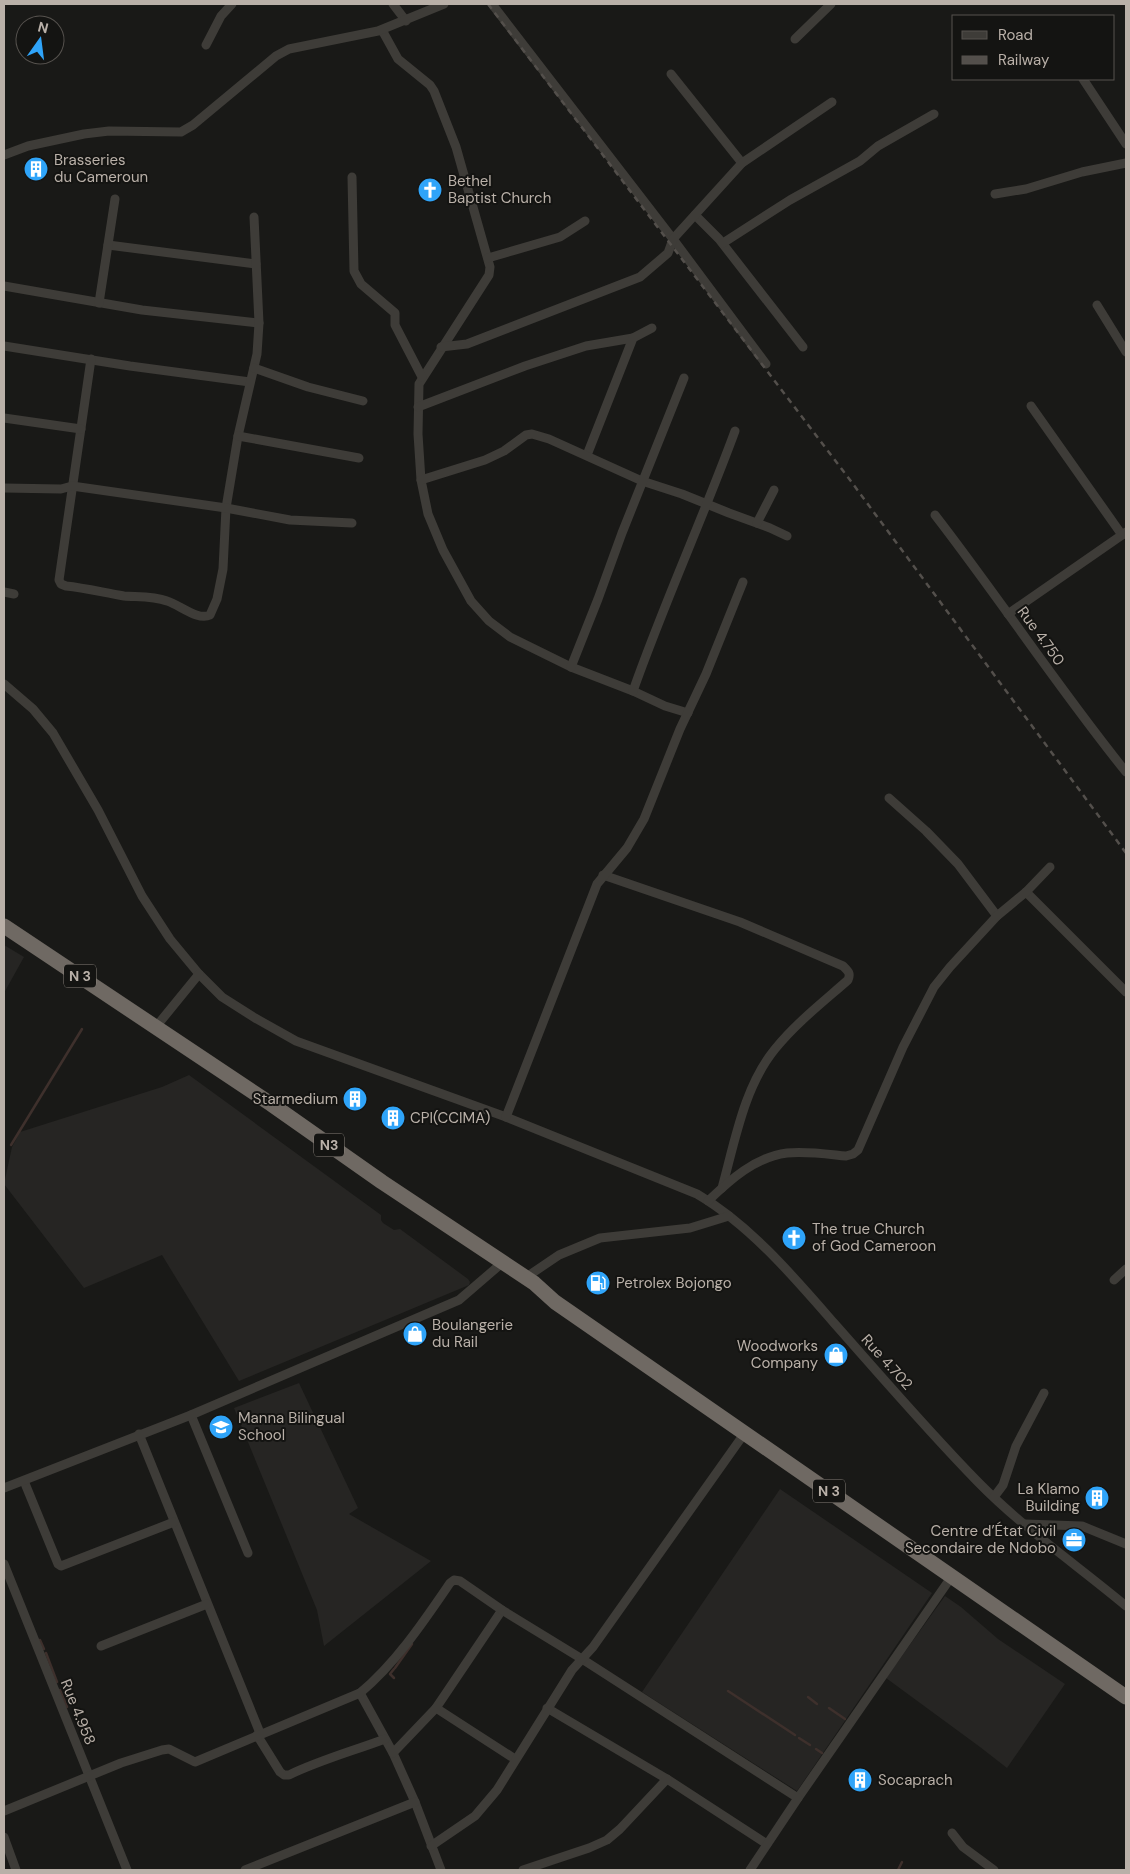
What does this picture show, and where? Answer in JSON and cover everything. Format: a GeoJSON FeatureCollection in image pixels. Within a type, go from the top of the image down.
{"type":"FeatureCollection","features":[{"type":"Feature","properties":{"kind":"highway","name":"N 3"},"geometry":{"type":"LineString","coordinates":[[4,926],[154,1028]]}},
{"type":"Feature","properties":{"kind":"highway","name":"N3"},"geometry":{"type":"LineString","coordinates":[[154,1028],[271,1104],[502,1263]]}},
{"type":"Feature","properties":{"kind":"highway","name":"N 3"},"geometry":{"type":"LineString","coordinates":[[502,1263],[529,1280],[555,1302],[744,1434],[804,1469],[1069,1652],[1126,1697]]}},
{"type":"Feature","properties":{"kind":"highway","name":"N 3"},"geometry":{"type":"LineString","coordinates":[[529,1280],[545,1286],[564,1299],[952,1576],[1069,1652],[1126,1685]]}},
{"type":"Feature","properties":{"kind":"street"},"geometry":{"type":"LineString","coordinates":[[206,45],[222,16],[232,4]]}},
{"type":"Feature","properties":{"kind":"street"},"geometry":{"type":"LineString","coordinates":[[393,4],[406,21]]}},
{"type":"Feature","properties":{"kind":"street"},"geometry":{"type":"LineString","coordinates":[[4,155],[28,146],[84,134],[109,131],[181,132],[193,125],[276,56],[289,49],[382,30],[444,4]]}},
{"type":"Feature","properties":{"kind":"street"},"geometry":{"type":"LineString","coordinates":[[492,4],[673,239],[766,364]]}},
{"type":"Feature","properties":{"kind":"street"},"geometry":{"type":"LineString","coordinates":[[795,39],[831,4]]}},
{"type":"Feature","properties":{"kind":"street"},"geometry":{"type":"LineString","coordinates":[[382,30],[398,59],[430,86],[434,92],[456,147],[490,267],[489,275],[419,384],[421,480],[428,514],[436,532],[471,601],[489,621],[510,638],[571,667],[633,691],[665,706],[688,713]]}},
{"type":"Feature","properties":{"kind":"street"},"geometry":{"type":"LineString","coordinates":[[671,74],[742,164]]}},
{"type":"Feature","properties":{"kind":"street"},"geometry":{"type":"LineString","coordinates":[[1084,80],[1126,144]]}},
{"type":"Feature","properties":{"kind":"street"},"geometry":{"type":"LineString","coordinates":[[441,347],[467,344],[640,277],[668,253],[673,239],[742,164],[832,102]]}},
{"type":"Feature","properties":{"kind":"street"},"geometry":{"type":"LineString","coordinates":[[723,243],[790,200],[860,161],[878,146],[934,114]]}},
{"type":"Feature","properties":{"kind":"street"},"geometry":{"type":"LineString","coordinates":[[995,194],[1026,189],[1063,177],[1126,163]]}},
{"type":"Feature","properties":{"kind":"street"},"geometry":{"type":"LineString","coordinates":[[352,177],[354,270],[362,284],[394,313],[395,325],[422,377]]}},
{"type":"Feature","properties":{"kind":"street"},"geometry":{"type":"LineString","coordinates":[[99,304],[115,198]]}},
{"type":"Feature","properties":{"kind":"street"},"geometry":{"type":"LineString","coordinates":[[695,215],[723,243],[803,347]]}},
{"type":"Feature","properties":{"kind":"street"},"geometry":{"type":"LineString","coordinates":[[91,359],[59,580],[61,584],[66,586],[163,599],[178,605],[198,617],[205,618],[210,616],[217,599],[223,569],[226,508],[238,436],[257,354],[259,323],[254,217]]}},
{"type":"Feature","properties":{"kind":"street"},"geometry":{"type":"LineString","coordinates":[[488,258],[560,236],[585,221]]}},
{"type":"Feature","properties":{"kind":"street"},"geometry":{"type":"LineString","coordinates":[[108,245],[256,264]]}},
{"type":"Feature","properties":{"kind":"street"},"geometry":{"type":"LineString","coordinates":[[4,286],[99,304],[259,323]]}},
{"type":"Feature","properties":{"kind":"street"},"geometry":{"type":"LineString","coordinates":[[1096,305],[1126,352]]}},
{"type":"Feature","properties":{"kind":"street"},"geometry":{"type":"LineString","coordinates":[[418,407],[525,366],[586,346],[633,338],[652,328]]}},
{"type":"Feature","properties":{"kind":"street"},"geometry":{"type":"LineString","coordinates":[[587,455],[633,338]]}},
{"type":"Feature","properties":{"kind":"street"},"geometry":{"type":"LineString","coordinates":[[4,346],[250,382]]}},
{"type":"Feature","properties":{"kind":"street"},"geometry":{"type":"LineString","coordinates":[[254,368],[308,387],[363,401]]}},
{"type":"Feature","properties":{"kind":"street"},"geometry":{"type":"LineString","coordinates":[[571,667],[642,481],[684,378]]}},
{"type":"Feature","properties":{"kind":"street"},"geometry":{"type":"LineString","coordinates":[[1008,614],[1124,534],[1031,406]]}},
{"type":"Feature","properties":{"kind":"street"},"geometry":{"type":"LineString","coordinates":[[4,418],[81,429]]}},
{"type":"Feature","properties":{"kind":"street"},"geometry":{"type":"LineString","coordinates":[[633,691],[653,635],[708,505],[735,430]]}},
{"type":"Feature","properties":{"kind":"street"},"geometry":{"type":"LineString","coordinates":[[421,480],[485,460],[504,451],[528,434],[549,439],[642,481],[682,494],[787,536]]}},
{"type":"Feature","properties":{"kind":"street"},"geometry":{"type":"LineString","coordinates":[[238,436],[359,458]]}},
{"type":"Feature","properties":{"kind":"street"},"geometry":{"type":"LineString","coordinates":[[4,488],[60,489],[72,486],[226,508],[290,520],[352,523]]}},
{"type":"Feature","properties":{"kind":"street"},"geometry":{"type":"LineString","coordinates":[[757,523],[774,490]]}},
{"type":"Feature","properties":{"kind":"street","name":"Rue 4.750"},"geometry":{"type":"LineString","coordinates":[[935,515],[1126,772]]}},
{"type":"Feature","properties":{"kind":"street"},"geometry":{"type":"LineString","coordinates":[[506,1117],[597,884],[627,848],[644,819],[743,582]]}},
{"type":"Feature","properties":{"kind":"street"},"geometry":{"type":"LineString","coordinates":[[4,592],[14,594]]}},
{"type":"Feature","properties":{"kind":"street","name":"Rue 4.702"},"geometry":{"type":"LineString","coordinates":[[4,684],[33,710],[53,733],[98,810],[142,896],[170,939],[199,974],[222,997],[296,1041],[506,1117],[697,1194],[708,1201],[729,1216],[792,1275],[979,1484],[1126,1606]]}},
{"type":"Feature","properties":{"kind":"street"},"geometry":{"type":"LineString","coordinates":[[888,798],[926,831],[958,864],[997,916]]}},
{"type":"Feature","properties":{"kind":"street"},"geometry":{"type":"LineString","coordinates":[[708,1201],[736,1175],[765,1160],[786,1153],[846,1156],[858,1150],[903,1047],[934,987],[997,916],[1026,892],[1050,867]]}},
{"type":"Feature","properties":{"kind":"street"},"geometry":{"type":"LineString","coordinates":[[603,875],[740,922],[843,966],[849,971],[850,976],[848,980],[806,1017],[776,1048],[763,1067],[741,1119],[722,1188]]}},
{"type":"Feature","properties":{"kind":"street"},"geometry":{"type":"LineString","coordinates":[[1026,892],[1126,992]]}},
{"type":"Feature","properties":{"kind":"street"},"geometry":{"type":"LineString","coordinates":[[154,1028],[199,974]]}},
{"type":"Feature","properties":{"kind":"street"},"geometry":{"type":"LineString","coordinates":[[529,1280],[559,1255],[600,1238],[690,1228],[729,1216]]}},
{"type":"Feature","properties":{"kind":"street"},"geometry":{"type":"LineString","coordinates":[[4,1488],[191,1415],[459,1300],[502,1263]]}},
{"type":"Feature","properties":{"kind":"street"},"geometry":{"type":"LineString","coordinates":[[1114,1280],[1126,1269]]}},
{"type":"Feature","properties":{"kind":"street"},"geometry":{"type":"LineString","coordinates":[[994,1497],[1002,1485],[1016,1446],[1044,1393]]}},
{"type":"Feature","properties":{"kind":"street"},"geometry":{"type":"LineString","coordinates":[[191,1415],[248,1552]]}},
{"type":"Feature","properties":{"kind":"street"},"geometry":{"type":"LineString","coordinates":[[139,1434],[258,1734],[280,1772],[284,1775],[289,1775],[316,1762],[333,1758],[385,1739]]}},
{"type":"Feature","properties":{"kind":"street"},"geometry":{"type":"LineString","coordinates":[[431,1846],[475,1816],[497,1790],[572,1670],[593,1647],[744,1434]]}},
{"type":"Feature","properties":{"kind":"street"},"geometry":{"type":"LineString","coordinates":[[24,1481],[58,1564],[61,1566],[174,1522]]}},
{"type":"Feature","properties":{"kind":"street"},"geometry":{"type":"LineString","coordinates":[[1025,1524],[1082,1526],[1126,1544]]}},
{"type":"Feature","properties":{"kind":"street","name":"Rue 4.958"},"geometry":{"type":"LineString","coordinates":[[4,1564],[127,1870]]}},
{"type":"Feature","properties":{"kind":"street"},"geometry":{"type":"LineString","coordinates":[[750,1870],[952,1576]]}},
{"type":"Feature","properties":{"kind":"street"},"geometry":{"type":"LineString","coordinates":[[4,1811],[121,1763],[162,1750],[169,1749],[195,1762],[258,1734],[360,1693],[379,1677],[454,1580],[460,1581],[502,1610],[582,1659],[798,1798]]}},
{"type":"Feature","properties":{"kind":"street"},"geometry":{"type":"LineString","coordinates":[[101,1646],[207,1604]]}},
{"type":"Feature","properties":{"kind":"street"},"geometry":{"type":"LineString","coordinates":[[393,1753],[436,1708],[502,1610]]}},
{"type":"Feature","properties":{"kind":"street"},"geometry":{"type":"LineString","coordinates":[[360,1693],[393,1753],[415,1802],[441,1870]]}},
{"type":"Feature","properties":{"kind":"street"},"geometry":{"type":"LineString","coordinates":[[436,1708],[515,1759]]}},
{"type":"Feature","properties":{"kind":"street"},"geometry":{"type":"LineString","coordinates":[[547,1708],[666,1778],[767,1844]]}},
{"type":"Feature","properties":{"kind":"street"},"geometry":{"type":"LineString","coordinates":[[522,1870],[589,1848],[607,1840],[620,1830],[666,1778]]}},
{"type":"Feature","properties":{"kind":"street"},"geometry":{"type":"LineString","coordinates":[[245,1870],[415,1802]]}},
{"type":"Feature","properties":{"kind":"street"},"geometry":{"type":"LineString","coordinates":[[952,1834],[994,1870]]}},
{"type":"Feature","properties":{"kind":"street"},"geometry":{"type":"LineString","coordinates":[[4,1837],[16,1870]]}},
{"type":"Feature","properties":{"kind":"shaded area"},"geometry":{"type":"Polygon","coordinates":[[[4,945],[24,957],[4,993],[4,945]]]}},
{"type":"Feature","properties":{"kind":"shaded area"},"geometry":{"type":"Polygon","coordinates":[[[189,1075],[381,1215],[383,1223],[394,1230],[400,1229],[468,1279],[469,1285],[239,1381],[162,1255],[84,1288],[4,1184],[12,1147],[20,1132],[162,1087],[189,1075]]]}},
{"type":"Feature","properties":{"kind":"shaded area"},"geometry":{"type":"Polygon","coordinates":[[[299,1383],[358,1508],[349,1514],[431,1561],[324,1646],[317,1610],[234,1408],[299,1383]]]}},
{"type":"Feature","properties":{"kind":"shaded area"},"geometry":{"type":"Polygon","coordinates":[[[780,1489],[932,1593],[797,1791],[642,1692],[780,1489]]]}},
{"type":"Feature","properties":{"kind":"shaded area"},"geometry":{"type":"Polygon","coordinates":[[[945,1596],[961,1607],[998,1639],[1065,1684],[1007,1768],[886,1678],[945,1596]]]}},
{"type":"Feature","properties":{"kind":"waterway"},"geometry":{"type":"LineString","coordinates":[[11,1145],[82,1029]]}},
{"type":"Feature","properties":{"kind":"waterway"},"geometry":{"type":"LineString","coordinates":[[40,1640],[44,1649]]}},
{"type":"Feature","properties":{"kind":"waterway"},"geometry":{"type":"LineString","coordinates":[[395,1668],[412,1644]]}},
{"type":"Feature","properties":{"kind":"waterway"},"geometry":{"type":"LineString","coordinates":[[46,1653],[57,1682]]}},
{"type":"Feature","properties":{"kind":"waterway"},"geometry":{"type":"LineString","coordinates":[[394,1669],[390,1674],[394,1678]]}},
{"type":"Feature","properties":{"kind":"waterway"},"geometry":{"type":"LineString","coordinates":[[60,1690],[67,1707]]}},
{"type":"Feature","properties":{"kind":"waterway"},"geometry":{"type":"LineString","coordinates":[[728,1691],[795,1735]]}},
{"type":"Feature","properties":{"kind":"waterway"},"geometry":{"type":"LineString","coordinates":[[808,1697],[817,1704]]}},
{"type":"Feature","properties":{"kind":"waterway"},"geometry":{"type":"LineString","coordinates":[[829,1708],[845,1719]]}},
{"type":"Feature","properties":{"kind":"waterway"},"geometry":{"type":"LineString","coordinates":[[799,1738],[810,1745]]}},
{"type":"Feature","properties":{"kind":"waterway"},"geometry":{"type":"LineString","coordinates":[[816,1749],[822,1753]]}},
{"type":"Feature","properties":{"kind":"waterway"},"geometry":{"type":"LineString","coordinates":[[898,1870],[902,1862]]}},
{"type":"Feature","properties":{"kind":"railway"},"geometry":{"type":"LineString","coordinates":[[488,4],[850,480],[1126,853]]}},
{"type":"Feature","properties":{"kind":"place","name":"Brasseries du Cameroun"},"geometry":{"type":"Point","coordinates":[36,169]}},
{"type":"Feature","properties":{"kind":"place","name":"Bethel Baptist Church"},"geometry":{"type":"Point","coordinates":[430,190]}},
{"type":"Feature","properties":{"kind":"place","name":"Starmedium"},"geometry":{"type":"Point","coordinates":[355,1099]}},
{"type":"Feature","properties":{"kind":"place","name":"CPI(CCIMA)"},"geometry":{"type":"Point","coordinates":[393,1118]}},
{"type":"Feature","properties":{"kind":"place","name":"The true Church of God Cameroon"},"geometry":{"type":"Point","coordinates":[794,1238]}},
{"type":"Feature","properties":{"kind":"place","name":"Petrolex Bojongo"},"geometry":{"type":"Point","coordinates":[598,1283]}},
{"type":"Feature","properties":{"kind":"place","name":"Boulangerie du Rail"},"geometry":{"type":"Point","coordinates":[415,1334]}},
{"type":"Feature","properties":{"kind":"place","name":"Woodworks Company"},"geometry":{"type":"Point","coordinates":[836,1355]}},
{"type":"Feature","properties":{"kind":"place","name":"Manna Bilingual School"},"geometry":{"type":"Point","coordinates":[221,1427]}},
{"type":"Feature","properties":{"kind":"place","name":"La Klamo Building"},"geometry":{"type":"Point","coordinates":[1097,1498]}},
{"type":"Feature","properties":{"kind":"place","name":"Centre d’État Civil Secondaire de Ndobo"},"geometry":{"type":"Point","coordinates":[1074,1540]}},
{"type":"Feature","properties":{"kind":"place","name":"Socaprach"},"geometry":{"type":"Point","coordinates":[860,1780]}}]}
